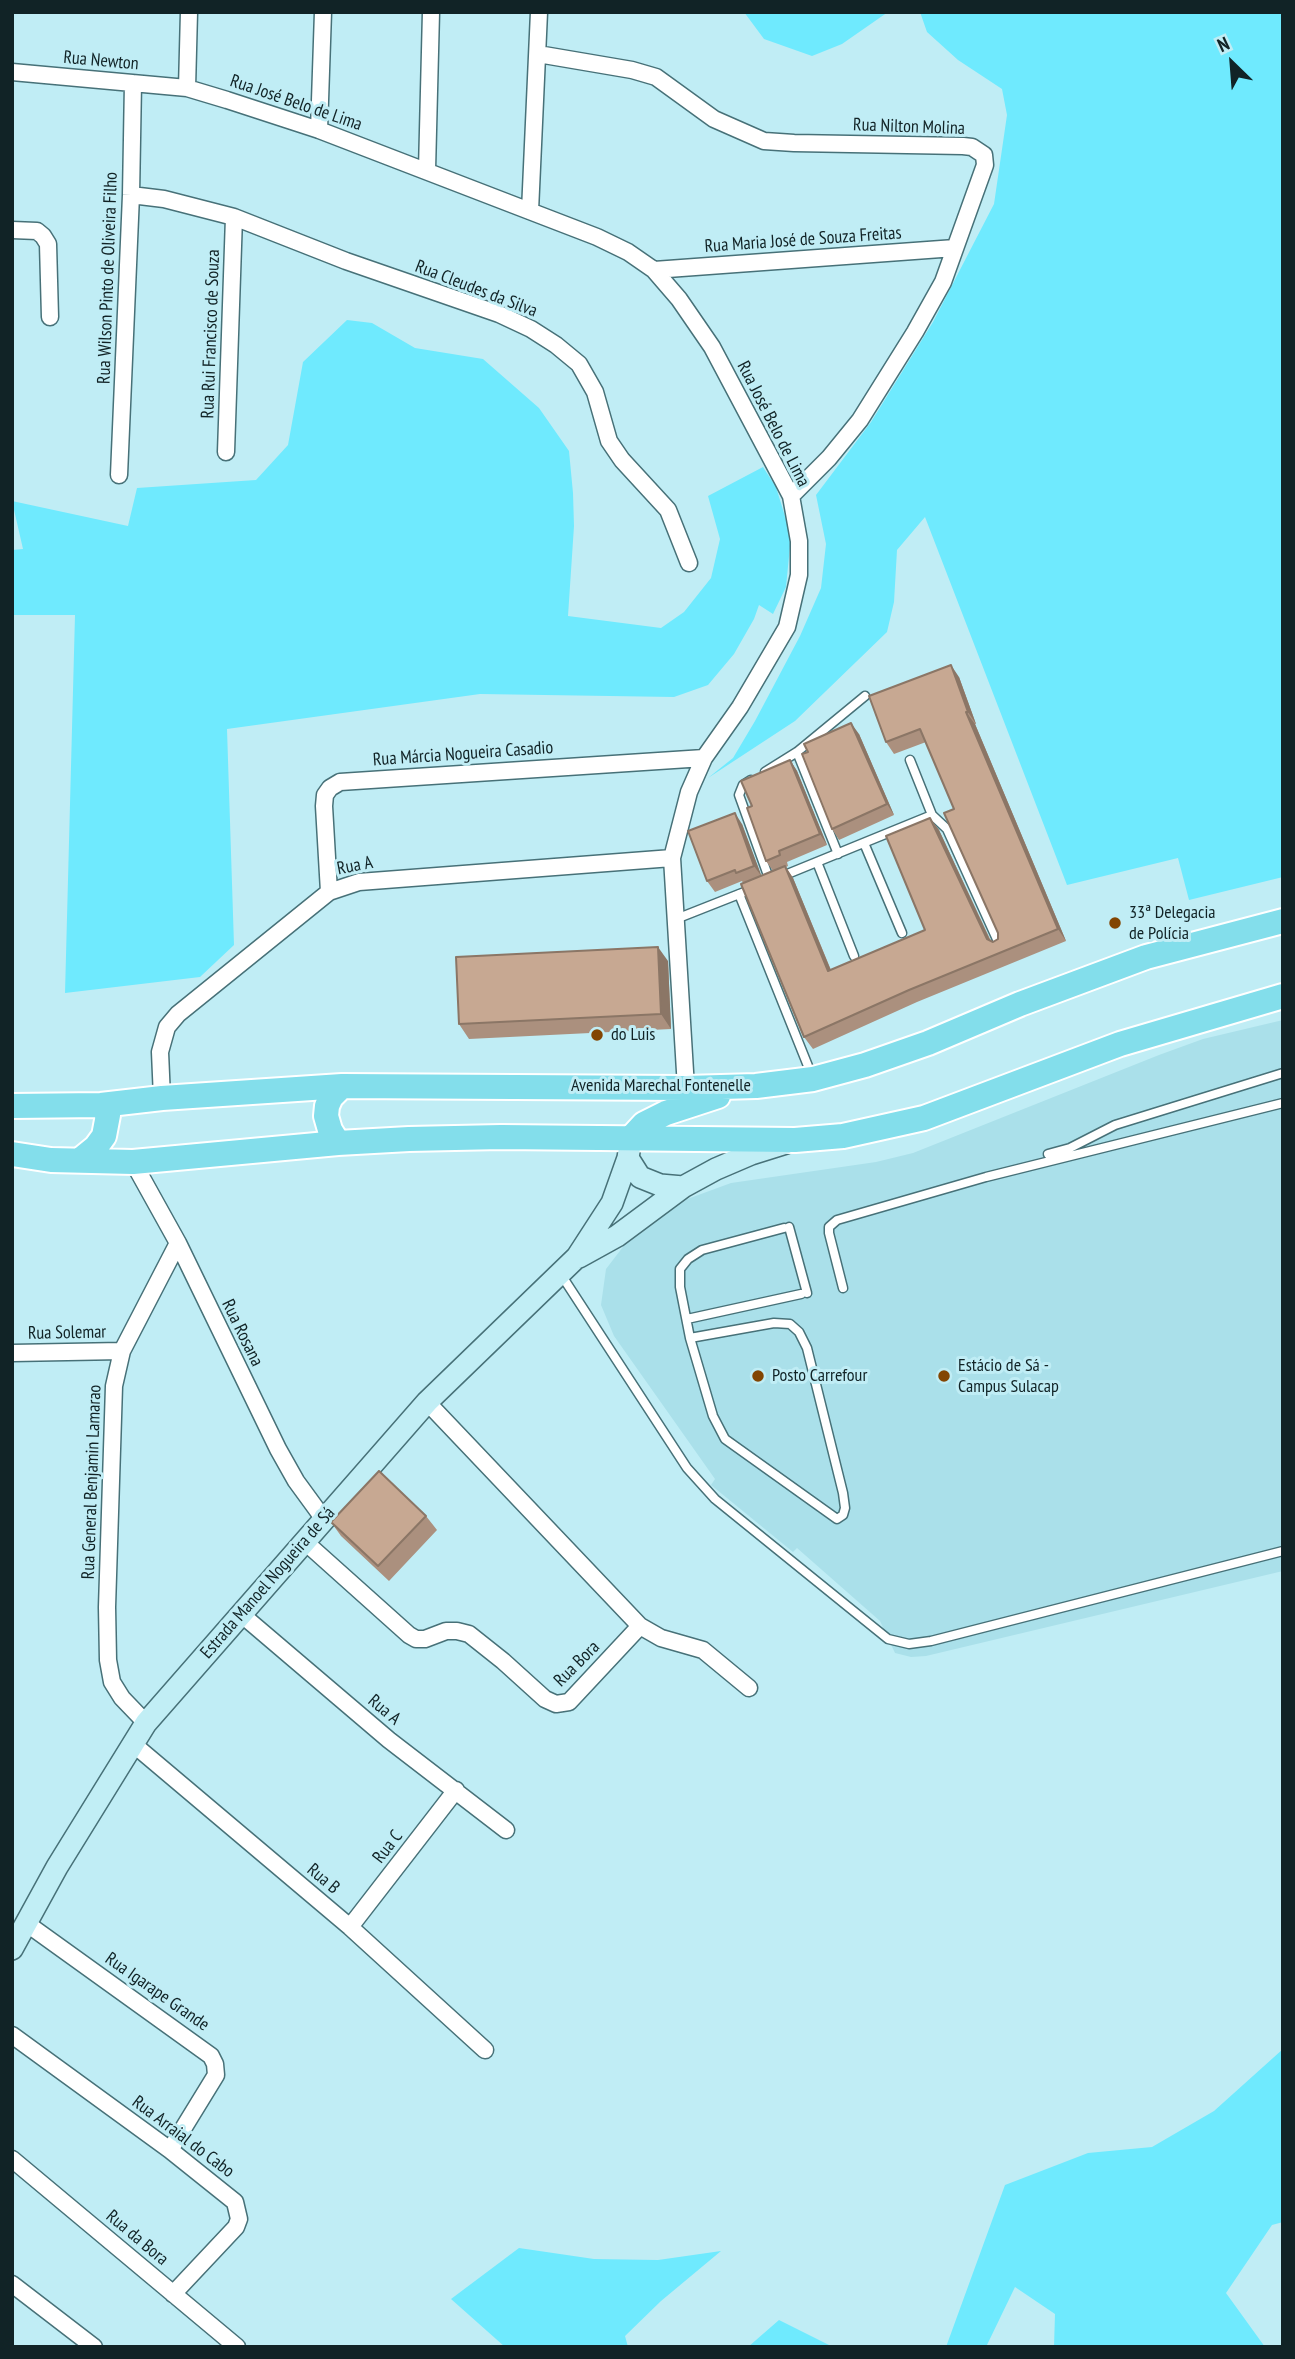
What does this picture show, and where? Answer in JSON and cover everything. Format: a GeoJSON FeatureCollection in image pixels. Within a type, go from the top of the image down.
{"type":"FeatureCollection","features":[{"type":"Feature","properties":{"kind":"main road","name":"Avenida Marechal Fontenelle"},"geometry":{"type":"LineString","coordinates":[[12,1106],[102,1105],[162,1098],[342,1086],[686,1088],[756,1086],[813,1079],[865,1065],[928,1043],[1020,1004],[1146,957],[1283,921]]}},
{"type":"Feature","properties":{"kind":"main road"},"geometry":{"type":"LineString","coordinates":[[12,1154],[51,1160],[133,1162],[338,1143],[500,1137],[630,1148],[843,1136],[923,1118],[1120,1044],[1272,1001]]}},
{"type":"Feature","properties":{"kind":"main road"},"geometry":{"type":"LineString","coordinates":[[338,1143],[326,1116],[327,1106],[342,1086]]}},
{"type":"Feature","properties":{"kind":"main road"},"geometry":{"type":"LineString","coordinates":[[683,1187],[660,1185],[640,1177],[630,1148],[644,1124],[687,1104],[756,1086]]}},
{"type":"Feature","properties":{"kind":"main road"},"geometry":{"type":"LineString","coordinates":[[80,1160],[104,1136],[108,1115],[102,1105]]}},
{"type":"Feature","properties":{"kind":"main road","name":"Estrada Manoel Nogueira de Sá"},"geometry":{"type":"LineString","coordinates":[[577,1257],[617,1236],[683,1187],[716,1169],[795,1140]]}},
{"type":"Feature","properties":{"kind":"main road","name":"Estrada Manoel Nogueira de Sá"},"geometry":{"type":"LineString","coordinates":[[12,1949],[57,1867],[146,1723],[427,1402],[577,1257],[612,1203],[630,1148]]}},
{"type":"Feature","properties":{"kind":"street"},"geometry":{"type":"LineString","coordinates":[[187,88],[189,12]]}},
{"type":"Feature","properties":{"kind":"street"},"geometry":{"type":"LineString","coordinates":[[319,130],[323,12]]}},
{"type":"Feature","properties":{"kind":"street"},"geometry":{"type":"LineString","coordinates":[[427,170],[431,12]]}},
{"type":"Feature","properties":{"kind":"street"},"geometry":{"type":"LineString","coordinates":[[530,211],[538,12]]}},
{"type":"Feature","properties":{"kind":"street","name":"Rua Nilton Molina"},"geometry":{"type":"LineString","coordinates":[[538,54],[632,70],[656,77],[714,119],[764,141],[972,147],[984,155],[985,165],[943,282],[915,332],[860,420],[829,458],[791,496]]}},
{"type":"Feature","properties":{"kind":"street","name":"Rua Newton"},"geometry":{"type":"LineString","coordinates":[[12,72],[187,88]]}},
{"type":"Feature","properties":{"kind":"street","name":"Rua Wilson Pinto de Oliveira Filho"},"geometry":{"type":"LineString","coordinates":[[119,475],[133,83]]}},
{"type":"Feature","properties":{"kind":"street","name":"Rua José Belo de Lima"},"geometry":{"type":"LineString","coordinates":[[187,88],[319,130],[427,170],[597,237],[628,252],[654,270],[679,299],[712,347],[791,496],[799,541],[799,575],[787,627],[740,707],[704,758],[688,792],[672,858],[686,1088]]}},
{"type":"Feature","properties":{"kind":"street","name":"Rua Cleudes da Silva"},"geometry":{"type":"LineString","coordinates":[[131,195],[164,199],[234,218],[346,261],[499,314],[531,329],[556,345],[579,364],[596,392],[609,441],[622,460],[668,510],[689,563]]}},
{"type":"Feature","properties":{"kind":"street","name":"Rua Rui Francisco de Souza"},"geometry":{"type":"LineString","coordinates":[[226,453],[234,218]]}},
{"type":"Feature","properties":{"kind":"street"},"geometry":{"type":"LineString","coordinates":[[12,230],[37,231],[48,244],[50,317]]}},
{"type":"Feature","properties":{"kind":"street","name":"Rua Maria José de Souza Freitas"},"geometry":{"type":"LineString","coordinates":[[654,270],[955,248]]}},
{"type":"Feature","properties":{"kind":"street","name":"Rua Márcia Nogueira Casadio"},"geometry":{"type":"LineString","coordinates":[[329,892],[324,806],[326,795],[340,782],[704,758]]}},
{"type":"Feature","properties":{"kind":"street","name":"Rua A"},"geometry":{"type":"LineString","coordinates":[[162,1098],[160,1052],[167,1027],[178,1014],[329,892],[359,882],[672,858]]}},
{"type":"Feature","properties":{"kind":"street","name":"Rua Rosana"},"geometry":{"type":"LineString","coordinates":[[133,1162],[178,1243],[278,1449],[296,1481],[323,1518]]}},
{"type":"Feature","properties":{"kind":"street","name":"Rua General Benjamin Lamarao"},"geometry":{"type":"LineString","coordinates":[[146,1723],[122,1698],[112,1682],[108,1660],[107,1608],[114,1386],[122,1352],[178,1243]]}},
{"type":"Feature","properties":{"kind":"street","name":"Rua Solemar"},"geometry":{"type":"LineString","coordinates":[[12,1353],[122,1352]]}},
{"type":"Feature","properties":{"kind":"street"},"geometry":{"type":"LineString","coordinates":[[427,1402],[640,1626],[661,1638],[703,1650],[749,1688]]}},
{"type":"Feature","properties":{"kind":"street","name":"Rua Bora"},"geometry":{"type":"LineString","coordinates":[[304,1541],[409,1635],[416,1639],[425,1639],[446,1631],[469,1634],[545,1699],[562,1705],[569,1702],[640,1626]]}},
{"type":"Feature","properties":{"kind":"street","name":"Rua A"},"geometry":{"type":"LineString","coordinates":[[241,1614],[389,1740],[506,1830]]}},
{"type":"Feature","properties":{"kind":"street","name":"Rua B"},"geometry":{"type":"LineString","coordinates":[[132,1743],[350,1927],[485,2050]]}},
{"type":"Feature","properties":{"kind":"street","name":"Rua C"},"geometry":{"type":"LineString","coordinates":[[350,1927],[456,1790]]}},
{"type":"Feature","properties":{"kind":"street","name":"Rua Igarape Grande"},"geometry":{"type":"LineString","coordinates":[[26,1923],[211,2056],[216,2075],[170,2150]]}},
{"type":"Feature","properties":{"kind":"street","name":"Rua Arraial do Cabo"},"geometry":{"type":"LineString","coordinates":[[12,2035],[170,2150],[235,2202],[239,2218],[236,2227],[173,2294]]}},
{"type":"Feature","properties":{"kind":"street","name":"Rua da Bora"},"geometry":{"type":"LineString","coordinates":[[12,2160],[236,2347]]}},
{"type":"Feature","properties":{"kind":"street"},"geometry":{"type":"LineString","coordinates":[[12,2284],[94,2347]]}},
{"type":"Feature","properties":{"kind":"lane"},"geometry":{"type":"LineString","coordinates":[[770,881],[738,795],[743,785],[797,752],[865,696]]}},
{"type":"Feature","properties":{"kind":"lane"},"geometry":{"type":"LineString","coordinates":[[797,752],[838,854]]}},
{"type":"Feature","properties":{"kind":"lane"},"geometry":{"type":"LineString","coordinates":[[910,760],[933,815],[947,829],[1001,948]]}},
{"type":"Feature","properties":{"kind":"lane"},"geometry":{"type":"LineString","coordinates":[[674,920],[933,815]]}},
{"type":"Feature","properties":{"kind":"lane"},"geometry":{"type":"LineString","coordinates":[[864,843],[902,933]]}},
{"type":"Feature","properties":{"kind":"lane"},"geometry":{"type":"LineString","coordinates":[[817,862],[854,956]]}},
{"type":"Feature","properties":{"kind":"lane"},"geometry":{"type":"LineString","coordinates":[[739,894],[813,1079]]}},
{"type":"Feature","properties":{"kind":"lane"},"geometry":{"type":"LineString","coordinates":[[1048,1154],[1070,1148],[1115,1125],[1283,1073]]}},
{"type":"Feature","properties":{"kind":"lane"},"geometry":{"type":"LineString","coordinates":[[843,1288],[829,1233],[830,1227],[837,1220],[986,1177],[1283,1103]]}},
{"type":"Feature","properties":{"kind":"lane"},"geometry":{"type":"LineString","coordinates":[[687,1319],[804,1293],[787,1227],[702,1250],[688,1259],[680,1269],[680,1287],[690,1338],[713,1416],[725,1439],[837,1519],[843,1515],[843,1493],[807,1348],[799,1332],[790,1324],[774,1323],[690,1338]]}},
{"type":"Feature","properties":{"kind":"lane"},"geometry":{"type":"LineString","coordinates":[[560,1273],[687,1468],[715,1499],[888,1639],[909,1644],[931,1641],[1283,1551]]}},
{"type":"Feature","properties":{"kind":"shaded area"},"geometry":{"type":"Polygon","coordinates":[[[744,12],[888,12],[842,44],[812,56],[764,39],[744,12]]]}},
{"type":"Feature","properties":{"kind":"shaded area"},"geometry":{"type":"Polygon","coordinates":[[[920,12],[1283,12],[1283,877],[1189,900],[1178,858],[1067,885],[925,517],[897,550],[894,602],[887,632],[795,721],[708,778],[733,758],[800,636],[821,588],[826,544],[816,495],[871,422],[933,322],[994,204],[1007,115],[1002,89],[958,60],[927,32],[920,12]]]}},
{"type":"Feature","properties":{"kind":"shaded area"},"geometry":{"type":"Polygon","coordinates":[[[347,320],[372,323],[415,348],[483,359],[539,408],[569,451],[574,526],[568,616],[661,628],[684,612],[711,578],[720,539],[708,496],[763,467],[776,487],[791,536],[786,587],[773,614],[759,605],[734,654],[708,685],[674,697],[480,694],[227,729],[234,945],[200,977],[65,993],[75,615],[12,615],[12,550],[23,549],[12,501],[128,526],[137,488],[256,480],[288,445],[303,362],[347,320]]]}},
{"type":"Feature","properties":{"kind":"shaded area"},"geometry":{"type":"Polygon","coordinates":[[[1283,1020],[1283,1571],[926,1656],[911,1657],[895,1653],[880,1621],[797,1548],[793,1552],[711,1485],[715,1479],[614,1336],[601,1305],[606,1269],[629,1239],[671,1205],[731,1183],[876,1162],[913,1153],[1203,1039],[1283,1020]]]}},
{"type":"Feature","properties":{"kind":"shaded area"},"geometry":{"type":"Polygon","coordinates":[[[1283,2049],[1283,2222],[1272,2225],[1226,2293],[1265,2347],[1054,2347],[1055,2314],[1015,2287],[986,2347],[946,2347],[1005,2185],[1088,2153],[1152,2147],[1214,2111],[1283,2049]]]}},
{"type":"Feature","properties":{"kind":"shaded area"},"geometry":{"type":"Polygon","coordinates":[[[519,2248],[594,2259],[658,2260],[721,2251],[661,2301],[625,2336],[628,2347],[505,2347],[451,2299],[519,2248]]]}},
{"type":"Feature","properties":{"kind":"shaded area"},"geometry":{"type":"Polygon","coordinates":[[[779,2320],[833,2347],[748,2347],[779,2320]]]}},
{"type":"Feature","properties":{"kind":"building"},"geometry":{"type":"Polygon","coordinates":[[[951,665],[966,712],[1058,929],[909,990],[804,1037],[741,884],[785,866],[828,971],[925,930],[886,836],[930,818],[987,939],[993,942],[998,939],[998,933],[944,813],[954,809],[920,729],[886,742],[869,696],[951,665]]]}},
{"type":"Feature","properties":{"kind":"building"},"geometry":{"type":"Polygon","coordinates":[[[851,723],[887,804],[832,829],[802,754],[808,752],[804,744],[851,723]]]}},
{"type":"Feature","properties":{"kind":"building"},"geometry":{"type":"Polygon","coordinates":[[[790,760],[820,834],[779,851],[780,855],[766,861],[747,808],[752,806],[741,781],[790,760]]]}},
{"type":"Feature","properties":{"kind":"building"},"geometry":{"type":"Polygon","coordinates":[[[735,813],[754,866],[707,881],[688,831],[735,813]]]}},
{"type":"Feature","properties":{"kind":"building"},"geometry":{"type":"Polygon","coordinates":[[[658,947],[661,1014],[459,1024],[456,957],[658,947]]]}},
{"type":"Feature","properties":{"kind":"building"},"geometry":{"type":"Polygon","coordinates":[[[379,1471],[426,1516],[378,1566],[331,1522],[379,1471]]]}},
{"type":"Feature","properties":{"kind":"place","name":"33ª Delegacia de Polícia"},"geometry":{"type":"Point","coordinates":[1115,923]}},
{"type":"Feature","properties":{"kind":"place","name":"do Luis"},"geometry":{"type":"Point","coordinates":[597,1035]}},
{"type":"Feature","properties":{"kind":"place","name":"Posto Carrefour"},"geometry":{"type":"Point","coordinates":[758,1376]}},
{"type":"Feature","properties":{"kind":"place","name":"Estácio de Sá - Campus Sulacap"},"geometry":{"type":"Point","coordinates":[944,1376]}}]}
